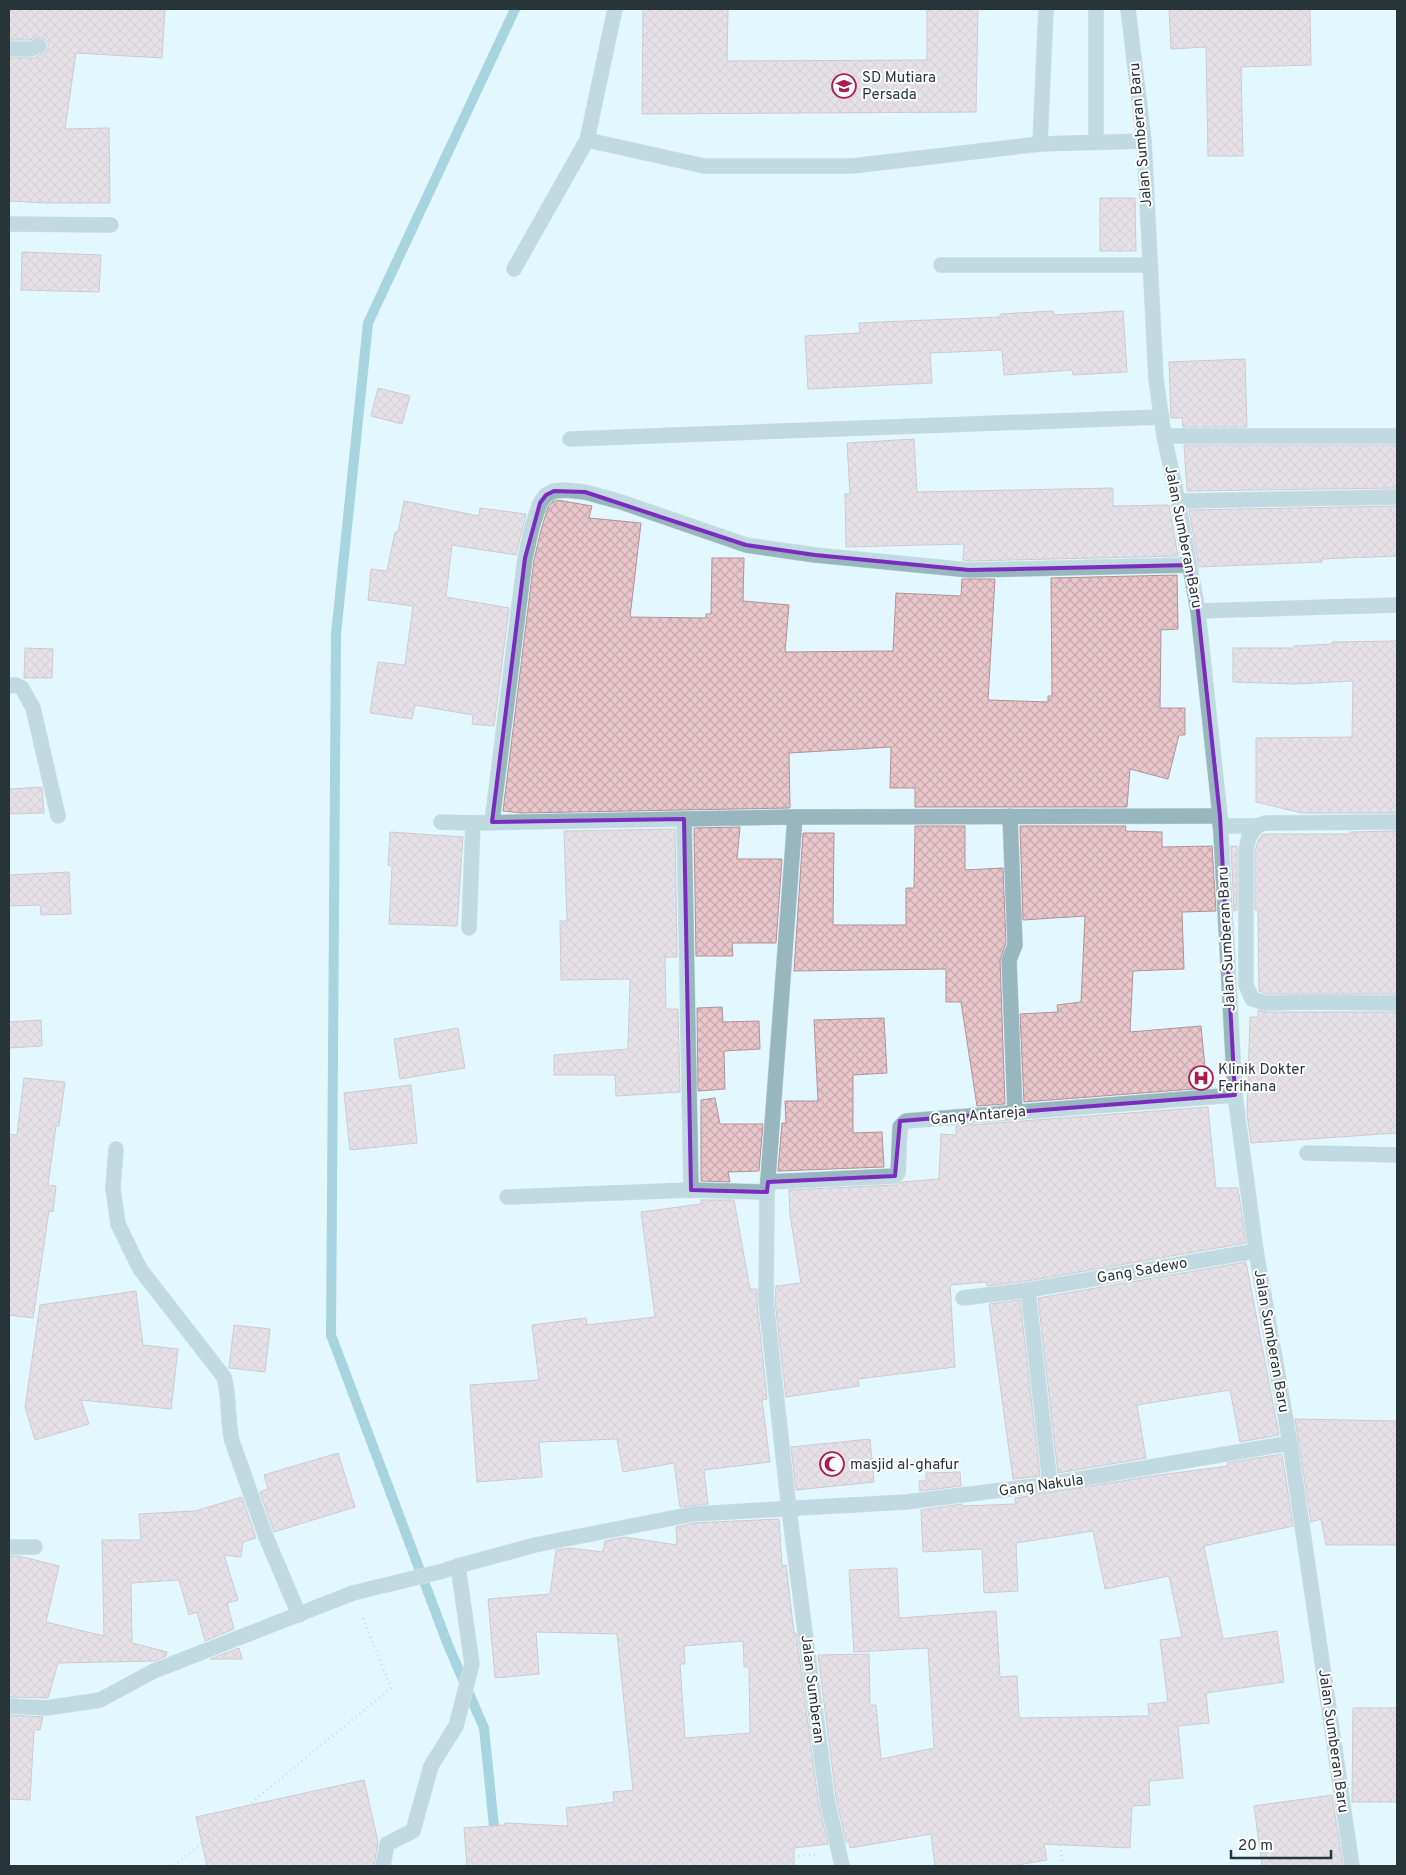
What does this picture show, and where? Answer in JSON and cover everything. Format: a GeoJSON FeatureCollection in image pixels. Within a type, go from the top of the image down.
{"type":"FeatureCollection","features":[{"type":"Feature","properties":{"kind":"street"},"geometry":{"type":"LineString","coordinates":[[514,269],[587,140],[616,9]]}},
{"type":"Feature","properties":{"kind":"street"},"geometry":{"type":"LineString","coordinates":[[1040,144],[1046,9]]}},
{"type":"Feature","properties":{"kind":"street"},"geometry":{"type":"LineString","coordinates":[[1096,9],[1100,142]]}},
{"type":"Feature","properties":{"kind":"street","name":"Jalan Sumberan Baru"},"geometry":{"type":"LineString","coordinates":[[1128,9],[1144,141],[1156,379],[1164,436],[1198,610],[1220,821],[1235,1095],[1256,1251],[1290,1443],[1352,1866]]}},
{"type":"Feature","properties":{"kind":"street"},"geometry":{"type":"LineString","coordinates":[[9,49],[31,49],[40,46]]}},
{"type":"Feature","properties":{"kind":"street"},"geometry":{"type":"LineString","coordinates":[[587,140],[704,166],[852,166],[1040,144],[1144,141]]}},
{"type":"Feature","properties":{"kind":"street"},"geometry":{"type":"LineString","coordinates":[[9,224],[111,224]]}},
{"type":"Feature","properties":{"kind":"street"},"geometry":{"type":"LineString","coordinates":[[941,265],[1150,265]]}},
{"type":"Feature","properties":{"kind":"street"},"geometry":{"type":"LineString","coordinates":[[570,439],[1162,417]]}},
{"type":"Feature","properties":{"kind":"street"},"geometry":{"type":"LineString","coordinates":[[1164,436],[1397,436]]}},
{"type":"Feature","properties":{"kind":"street"},"geometry":{"type":"LineString","coordinates":[[492,822],[525,558],[540,503],[546,495],[554,491],[585,492],[621,502],[746,545],[815,555],[968,570],[1189,565]]}},
{"type":"Feature","properties":{"kind":"street"},"geometry":{"type":"LineString","coordinates":[[1178,501],[1397,497]]}},
{"type":"Feature","properties":{"kind":"street"},"geometry":{"type":"LineString","coordinates":[[1198,610],[1397,605]]}},
{"type":"Feature","properties":{"kind":"street"},"geometry":{"type":"LineString","coordinates":[[9,686],[15,685],[22,688],[33,708],[58,816]]}},
{"type":"Feature","properties":{"kind":"street"},"geometry":{"type":"LineString","coordinates":[[1010,816],[1015,945],[1009,960],[1015,1112]]}},
{"type":"Feature","properties":{"kind":"street"},"geometry":{"type":"LineString","coordinates":[[441,822],[1010,816],[1220,821],[1257,826],[1265,823],[1397,822]]}},
{"type":"Feature","properties":{"kind":"street","name":"Jalan Sumberan"},"geometry":{"type":"LineString","coordinates":[[795,817],[768,1187],[766,1301],[789,1510],[827,1799],[840,1860]]}},
{"type":"Feature","properties":{"kind":"street"},"geometry":{"type":"LineString","coordinates":[[684,819],[691,1190]]}},
{"type":"Feature","properties":{"kind":"street"},"geometry":{"type":"LineString","coordinates":[[469,928],[472,823]]}},
{"type":"Feature","properties":{"kind":"street"},"geometry":{"type":"LineString","coordinates":[[1257,826],[1249,837],[1246,850],[1246,985],[1252,998],[1266,1003],[1397,1004]]}},
{"type":"Feature","properties":{"kind":"street","name":"Gang Antareja"},"geometry":{"type":"LineString","coordinates":[[768,1187],[895,1176],[898,1173],[900,1127],[906,1121],[1235,1095]]}},
{"type":"Feature","properties":{"kind":"street"},"geometry":{"type":"LineString","coordinates":[[116,1149],[113,1188],[118,1224],[140,1269],[224,1377],[229,1430],[232,1441],[266,1537],[299,1615]]}},
{"type":"Feature","properties":{"kind":"street"},"geometry":{"type":"LineString","coordinates":[[1307,1153],[1397,1155]]}},
{"type":"Feature","properties":{"kind":"street"},"geometry":{"type":"LineString","coordinates":[[507,1197],[768,1187]]}},
{"type":"Feature","properties":{"kind":"street","name":"Gang Sadewo"},"geometry":{"type":"LineString","coordinates":[[963,1298],[1028,1290],[1256,1251]]}},
{"type":"Feature","properties":{"kind":"street"},"geometry":{"type":"LineString","coordinates":[[1028,1290],[1050,1484]]}},
{"type":"Feature","properties":{"kind":"street","name":"Gang Nakula"},"geometry":{"type":"LineString","coordinates":[[9,1706],[48,1708],[100,1700],[154,1671],[353,1593],[443,1571],[535,1545],[693,1514],[906,1502],[1050,1484],[1290,1443]]}},
{"type":"Feature","properties":{"kind":"street"},"geometry":{"type":"LineString","coordinates":[[9,1547],[34,1547]]}},
{"type":"Feature","properties":{"kind":"street"},"geometry":{"type":"LineString","coordinates":[[383,1866],[387,1844],[412,1831],[432,1766],[456,1726],[472,1664],[458,1566]]}},
{"type":"Feature","properties":{"kind":"path"},"geometry":{"type":"LineString","coordinates":[[174,1866],[391,1688],[353,1593]]}},
{"type":"Feature","properties":{"kind":"path"},"geometry":{"type":"LineString","coordinates":[[1048,1762],[1063,1866]]}},
{"type":"Feature","properties":{"kind":"path"},"geometry":{"type":"LineString","coordinates":[[614,1864],[840,1860]]}},
{"type":"Feature","properties":{"kind":"highlighted area"},"geometry":{"type":"Polygon","coordinates":[[[554,491],[585,492],[746,545],[815,555],[969,570],[1189,565],[1198,611],[1220,816],[1235,1095],[900,1121],[895,1176],[768,1182],[767,1192],[691,1190],[684,819],[492,822],[525,558],[540,503],[546,495],[554,491]]]}},
{"type":"Feature","properties":{"kind":"building"},"geometry":{"type":"Polygon","coordinates":[[[9,9],[165,9],[162,58],[76,53],[65,129],[109,128],[110,203],[9,201],[9,58],[34,58],[46,52],[48,42],[41,37],[29,40],[9,40],[9,9]]]}},
{"type":"Feature","properties":{"kind":"building"},"geometry":{"type":"Polygon","coordinates":[[[643,9],[728,9],[727,61],[927,60],[927,9],[978,9],[976,112],[642,114],[643,9]]]}},
{"type":"Feature","properties":{"kind":"building"},"geometry":{"type":"Polygon","coordinates":[[[1169,9],[1310,9],[1311,65],[1241,67],[1243,156],[1208,156],[1206,47],[1171,49],[1169,9]]]}},
{"type":"Feature","properties":{"kind":"building"},"geometry":{"type":"Polygon","coordinates":[[[1100,198],[1135,198],[1136,251],[1100,251],[1100,198]]]}},
{"type":"Feature","properties":{"kind":"building"},"geometry":{"type":"Polygon","coordinates":[[[22,252],[101,255],[99,292],[21,290],[22,252]]]}},
{"type":"Feature","properties":{"kind":"building"},"geometry":{"type":"Polygon","coordinates":[[[1053,311],[1054,315],[1123,311],[1127,372],[1073,375],[1072,370],[1004,375],[1002,350],[930,353],[932,383],[808,389],[805,336],[860,333],[859,323],[1000,317],[1000,314],[1053,311]]]}},
{"type":"Feature","properties":{"kind":"building"},"geometry":{"type":"Polygon","coordinates":[[[1245,359],[1247,427],[1183,427],[1182,418],[1171,418],[1169,362],[1245,359]]]}},
{"type":"Feature","properties":{"kind":"building"},"geometry":{"type":"Polygon","coordinates":[[[378,388],[410,396],[402,424],[371,416],[378,388]]]}},
{"type":"Feature","properties":{"kind":"building"},"geometry":{"type":"Polygon","coordinates":[[[914,439],[917,492],[1113,488],[1113,506],[1169,505],[1178,556],[969,561],[963,560],[964,544],[846,547],[845,494],[850,494],[847,443],[914,439]]]}},
{"type":"Feature","properties":{"kind":"building"},"geometry":{"type":"Polygon","coordinates":[[[1184,445],[1397,445],[1397,488],[1187,491],[1184,445]]]}},
{"type":"Feature","properties":{"kind":"building"},"geometry":{"type":"Polygon","coordinates":[[[557,500],[592,506],[589,518],[641,523],[630,617],[706,618],[706,614],[711,614],[712,558],[744,558],[743,601],[789,605],[785,652],[893,651],[896,593],[961,596],[962,579],[995,579],[988,700],[1048,702],[1048,696],[1052,696],[1051,578],[1177,575],[1178,629],[1161,630],[1160,708],[1185,708],[1185,735],[1179,735],[1168,779],[1130,769],[1127,807],[915,807],[915,788],[890,788],[891,747],[789,753],[790,808],[521,813],[503,811],[534,560],[548,507],[557,500]]]}},
{"type":"Feature","properties":{"kind":"building"},"geometry":{"type":"Polygon","coordinates":[[[404,501],[479,516],[480,508],[526,514],[516,555],[452,545],[446,597],[509,608],[494,726],[472,724],[473,715],[415,705],[412,719],[370,713],[378,662],[405,665],[413,606],[368,600],[371,569],[387,571],[404,501]]]}},
{"type":"Feature","properties":{"kind":"building"},"geometry":{"type":"Polygon","coordinates":[[[1397,506],[1397,556],[1322,559],[1322,562],[1199,567],[1189,510],[1397,506]]]}},
{"type":"Feature","properties":{"kind":"building"},"geometry":{"type":"Polygon","coordinates":[[[1397,641],[1397,813],[1302,813],[1256,802],[1256,738],[1352,737],[1353,681],[1295,684],[1233,682],[1233,648],[1294,648],[1294,646],[1332,644],[1332,642],[1397,641]]]}},
{"type":"Feature","properties":{"kind":"building"},"geometry":{"type":"Polygon","coordinates":[[[25,648],[53,649],[52,678],[24,678],[25,648]]]}},
{"type":"Feature","properties":{"kind":"building"},"geometry":{"type":"Polygon","coordinates":[[[42,787],[44,813],[9,814],[9,789],[42,787]]]}},
{"type":"Feature","properties":{"kind":"building"},"geometry":{"type":"Polygon","coordinates":[[[915,826],[965,826],[965,870],[1003,868],[1006,943],[1000,960],[1005,1104],[977,1106],[961,1002],[946,1002],[946,969],[794,971],[803,833],[834,833],[833,925],[906,925],[906,888],[914,888],[915,826]]]}},
{"type":"Feature","properties":{"kind":"building"},"geometry":{"type":"Polygon","coordinates":[[[1020,826],[1126,826],[1125,831],[1162,832],[1162,847],[1212,846],[1216,911],[1182,912],[1184,969],[1133,971],[1130,1032],[1201,1026],[1207,1088],[1024,1102],[1020,1014],[1058,1012],[1057,1005],[1081,1002],[1085,916],[1023,920],[1020,826]]]}},
{"type":"Feature","properties":{"kind":"building"},"geometry":{"type":"Polygon","coordinates":[[[740,827],[737,859],[782,859],[776,943],[732,943],[733,956],[696,956],[694,828],[740,827]]]}},
{"type":"Feature","properties":{"kind":"building"},"geometry":{"type":"Polygon","coordinates":[[[675,829],[677,957],[665,957],[666,1009],[678,1009],[680,1092],[616,1096],[615,1075],[554,1075],[554,1055],[628,1049],[630,979],[561,980],[560,921],[567,921],[564,831],[675,829]]]}},
{"type":"Feature","properties":{"kind":"building"},"geometry":{"type":"Polygon","coordinates":[[[1397,831],[1397,994],[1267,994],[1259,991],[1258,910],[1255,910],[1255,851],[1258,841],[1263,834],[1350,834],[1350,832],[1397,831]]]}},
{"type":"Feature","properties":{"kind":"building"},"geometry":{"type":"Polygon","coordinates":[[[390,832],[463,837],[457,926],[389,924],[392,866],[388,865],[390,832]]]}},
{"type":"Feature","properties":{"kind":"building"},"geometry":{"type":"Polygon","coordinates":[[[1231,846],[1237,846],[1237,910],[1234,911],[1231,846]]]}},
{"type":"Feature","properties":{"kind":"building"},"geometry":{"type":"Polygon","coordinates":[[[69,872],[71,914],[41,915],[40,905],[9,906],[9,875],[69,872]]]}},
{"type":"Feature","properties":{"kind":"building"},"geometry":{"type":"Polygon","coordinates":[[[722,1007],[723,1022],[759,1021],[760,1049],[724,1051],[725,1089],[698,1091],[697,1008],[722,1007]]]}},
{"type":"Feature","properties":{"kind":"building"},"geometry":{"type":"Polygon","coordinates":[[[1258,1010],[1266,1012],[1397,1012],[1397,1133],[1251,1143],[1247,1114],[1250,1017],[1258,1017],[1258,1010]]]}},
{"type":"Feature","properties":{"kind":"building"},"geometry":{"type":"Polygon","coordinates":[[[884,1018],[887,1073],[853,1075],[853,1133],[882,1132],[884,1167],[778,1171],[782,1123],[786,1123],[785,1101],[818,1101],[814,1020],[884,1018]]]}},
{"type":"Feature","properties":{"kind":"building"},"geometry":{"type":"Polygon","coordinates":[[[41,1020],[42,1046],[9,1048],[9,1022],[41,1020]]]}},
{"type":"Feature","properties":{"kind":"building"},"geometry":{"type":"Polygon","coordinates":[[[458,1028],[465,1068],[400,1079],[394,1039],[458,1028]]]}},
{"type":"Feature","properties":{"kind":"building"},"geometry":{"type":"Polygon","coordinates":[[[24,1078],[65,1082],[59,1126],[56,1126],[48,1185],[56,1186],[53,1212],[49,1211],[33,1318],[9,1315],[9,1134],[17,1135],[24,1078]]]}},
{"type":"Feature","properties":{"kind":"building"},"geometry":{"type":"Polygon","coordinates":[[[411,1085],[417,1143],[350,1150],[344,1093],[411,1085]]]}},
{"type":"Feature","properties":{"kind":"building"},"geometry":{"type":"Polygon","coordinates":[[[715,1098],[720,1124],[763,1124],[759,1171],[728,1172],[730,1182],[701,1181],[701,1100],[715,1098]]]}},
{"type":"Feature","properties":{"kind":"building"},"geometry":{"type":"Polygon","coordinates":[[[1208,1107],[1216,1188],[1238,1188],[1246,1243],[1027,1281],[987,1286],[986,1282],[950,1285],[955,1367],[858,1379],[859,1386],[786,1397],[775,1301],[776,1286],[801,1283],[790,1215],[789,1190],[895,1185],[902,1182],[939,1179],[941,1134],[956,1135],[956,1126],[1208,1107]]]}},
{"type":"Feature","properties":{"kind":"building"},"geometry":{"type":"Polygon","coordinates":[[[701,1200],[734,1200],[750,1289],[757,1289],[767,1399],[762,1400],[770,1462],[704,1470],[708,1504],[680,1507],[674,1463],[623,1472],[617,1439],[539,1442],[542,1477],[477,1482],[470,1385],[539,1380],[532,1325],[586,1318],[587,1325],[655,1317],[641,1212],[701,1204],[701,1200]]]}},
{"type":"Feature","properties":{"kind":"building"},"geometry":{"type":"Polygon","coordinates":[[[1246,1262],[1279,1435],[1240,1442],[1230,1390],[1137,1405],[1146,1458],[1058,1473],[1038,1298],[1246,1262]]]}},
{"type":"Feature","properties":{"kind":"building"},"geometry":{"type":"Polygon","coordinates":[[[136,1291],[143,1345],[178,1349],[171,1409],[81,1400],[89,1424],[35,1440],[25,1407],[40,1305],[136,1291]]]}},
{"type":"Feature","properties":{"kind":"building"},"geometry":{"type":"Polygon","coordinates":[[[1020,1300],[1040,1476],[1013,1479],[989,1304],[1020,1300]]]}},
{"type":"Feature","properties":{"kind":"building"},"geometry":{"type":"Polygon","coordinates":[[[234,1325],[270,1329],[265,1372],[229,1368],[234,1325]]]}},
{"type":"Feature","properties":{"kind":"building"},"geometry":{"type":"Polygon","coordinates":[[[1295,1419],[1397,1421],[1397,1545],[1326,1545],[1321,1519],[1311,1522],[1295,1419]]]}},
{"type":"Feature","properties":{"kind":"building","name":"masjid al-ghafur"},"geometry":{"type":"Polygon","coordinates":[[[870,1439],[874,1482],[796,1490],[791,1447],[870,1439]]]}},
{"type":"Feature","properties":{"kind":"building"},"geometry":{"type":"Polygon","coordinates":[[[338,1453],[355,1507],[274,1532],[260,1492],[268,1489],[264,1475],[338,1453]]]}},
{"type":"Feature","properties":{"kind":"building"},"geometry":{"type":"Polygon","coordinates":[[[1282,1454],[1293,1526],[1204,1546],[1223,1639],[1277,1631],[1284,1682],[1206,1693],[1209,1723],[1178,1726],[1183,1778],[1149,1781],[1150,1805],[1132,1806],[1130,1848],[1044,1844],[1047,1860],[1012,1866],[935,1866],[931,1834],[850,1848],[849,1842],[846,1842],[836,1797],[818,1655],[869,1654],[870,1705],[876,1705],[881,1759],[934,1748],[928,1648],[854,1652],[849,1570],[897,1568],[899,1618],[996,1611],[1000,1677],[1017,1676],[1019,1718],[1149,1716],[1148,1704],[1168,1702],[1160,1640],[1182,1637],[1169,1576],[1105,1589],[1093,1531],[1016,1543],[1018,1591],[984,1593],[982,1549],[923,1552],[921,1510],[962,1504],[962,1506],[1016,1504],[1015,1498],[1228,1466],[1227,1463],[1282,1454]]]}},
{"type":"Feature","properties":{"kind":"building"},"geometry":{"type":"Polygon","coordinates":[[[960,1472],[961,1486],[920,1491],[919,1481],[926,1481],[926,1473],[960,1472]]]}},
{"type":"Feature","properties":{"kind":"building"},"geometry":{"type":"Polygon","coordinates":[[[242,1497],[256,1538],[243,1542],[241,1557],[224,1555],[238,1600],[227,1603],[234,1629],[205,1641],[197,1612],[189,1615],[179,1580],[131,1583],[132,1643],[167,1652],[166,1656],[155,1661],[58,1663],[48,1698],[9,1697],[9,1556],[19,1556],[59,1566],[46,1622],[104,1636],[102,1540],[141,1540],[139,1514],[195,1511],[242,1497]]]}},
{"type":"Feature","properties":{"kind":"building"},"geometry":{"type":"Polygon","coordinates":[[[779,1519],[782,1566],[786,1565],[818,1800],[828,1844],[794,1848],[794,1866],[467,1866],[464,1828],[505,1825],[505,1823],[568,1826],[566,1808],[614,1802],[613,1792],[633,1790],[617,1634],[536,1632],[539,1674],[495,1678],[488,1599],[550,1594],[556,1550],[570,1548],[603,1552],[605,1541],[624,1537],[677,1545],[676,1527],[694,1523],[779,1519]],[[743,1641],[684,1646],[685,1664],[680,1664],[685,1738],[750,1733],[749,1667],[744,1667],[743,1641]]]}},
{"type":"Feature","properties":{"kind":"building"},"geometry":{"type":"Polygon","coordinates":[[[239,1648],[242,1659],[210,1659],[239,1648]]]}},
{"type":"Feature","properties":{"kind":"building"},"geometry":{"type":"Polygon","coordinates":[[[1353,1708],[1397,1708],[1397,1802],[1352,1802],[1353,1708]]]}},
{"type":"Feature","properties":{"kind":"building"},"geometry":{"type":"Polygon","coordinates":[[[9,1715],[43,1717],[40,1730],[34,1730],[30,1800],[9,1799],[9,1715]]]}},
{"type":"Feature","properties":{"kind":"building"},"geometry":{"type":"Polygon","coordinates":[[[364,1780],[378,1842],[374,1866],[207,1866],[196,1817],[364,1780]]]}},
{"type":"Feature","properties":{"kind":"building"},"geometry":{"type":"Polygon","coordinates":[[[1332,1795],[1343,1866],[1262,1866],[1254,1806],[1332,1795]]]}},
{"type":"Feature","properties":{"kind":"waterway"},"geometry":{"type":"LineString","coordinates":[[498,1866],[484,1728],[448,1645],[331,1335],[336,634],[368,323],[515,9]]}},
{"type":"Feature","properties":{"kind":"place","name":"SD Mutiara Persada"},"geometry":{"type":"Point","coordinates":[844,86]}},
{"type":"Feature","properties":{"kind":"place","name":"Klinik Dokter Ferihana"},"geometry":{"type":"Point","coordinates":[1201,1078]}},
{"type":"Feature","properties":{"kind":"place","name":"masjid al-ghafur"},"geometry":{"type":"Point","coordinates":[832,1464]}}]}
